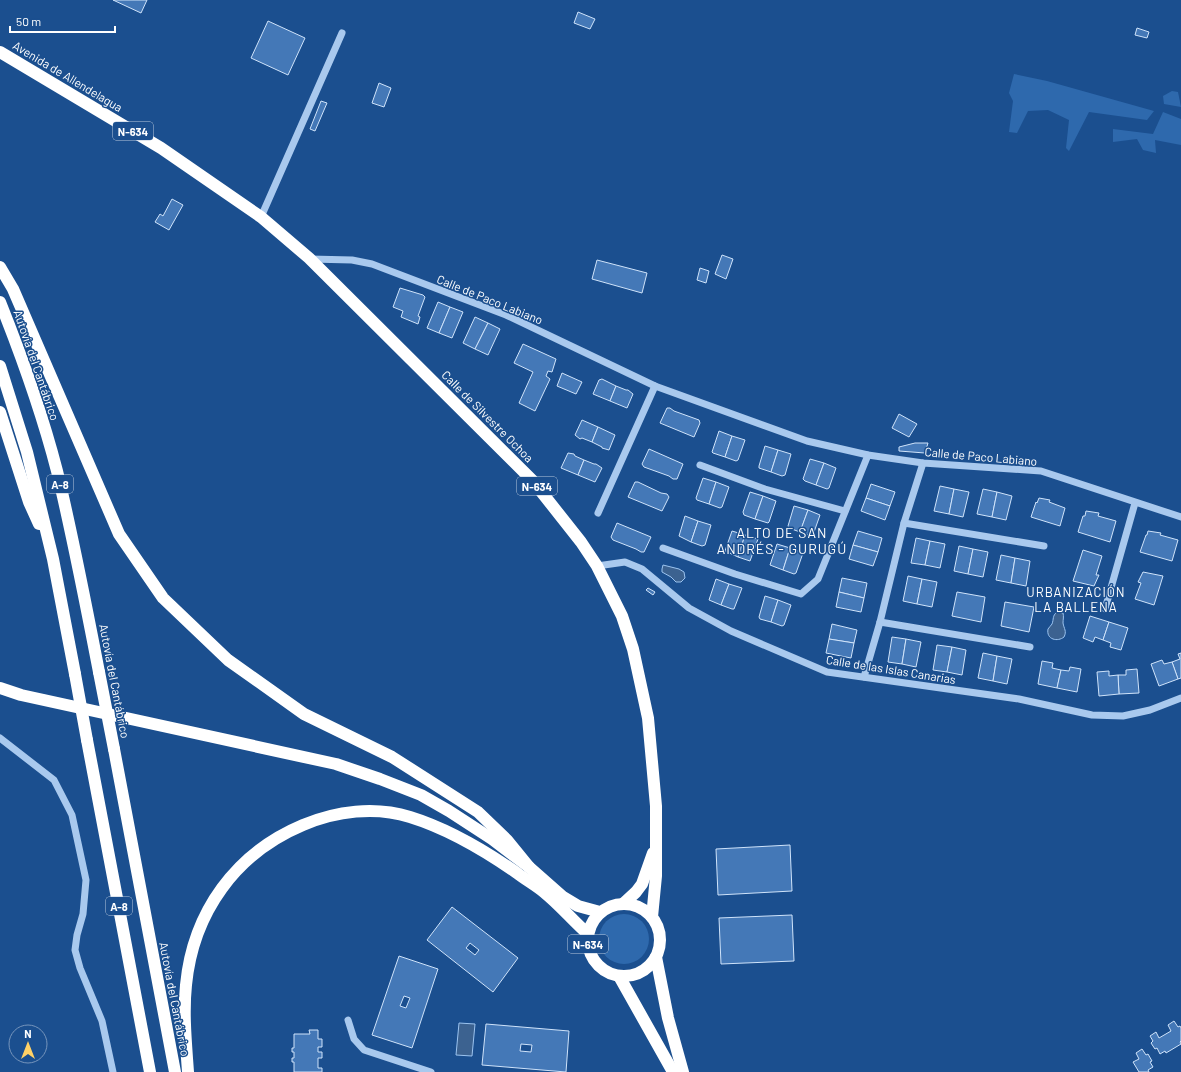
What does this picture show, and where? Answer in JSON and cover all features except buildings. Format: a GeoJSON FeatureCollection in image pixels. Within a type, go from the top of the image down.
{"type":"FeatureCollection","features":[{"type":"Feature","properties":{"kind":"highway","name":"Avenida de Allendelagua"},"geometry":{"type":"LineString","coordinates":[[0,52],[161,148],[261,217]]}},
{"type":"Feature","properties":{"kind":"highway","name":"Calle de Silvestre Ochoa"},"geometry":{"type":"LineString","coordinates":[[261,217],[309,258],[532,480],[581,542],[597,566],[622,616],[633,649],[640,678],[648,718],[653,769],[656,843]]}},
{"type":"Feature","properties":{"kind":"highway"},"geometry":{"type":"LineString","coordinates":[[0,267],[13,289],[119,534],[163,598],[228,660],[304,714],[392,757],[478,812],[508,840],[529,867]]}},
{"type":"Feature","properties":{"kind":"highway","name":"Autovía del Cantábrico"},"geometry":{"type":"LineString","coordinates":[[0,302],[19,350],[38,405],[56,470],[74,545],[175,1072]]}},
{"type":"Feature","properties":{"kind":"highway","name":"A-8"},"geometry":{"type":"LineString","coordinates":[[0,366],[27,452],[53,559],[150,1072]]}},
{"type":"Feature","properties":{"kind":"highway"},"geometry":{"type":"LineString","coordinates":[[0,412],[30,502],[53,559]]}},
{"type":"Feature","properties":{"kind":"highway"},"geometry":{"type":"LineString","coordinates":[[0,688],[21,695],[336,764],[380,779],[421,795],[449,811],[479,832],[492,839],[529,867],[563,897],[578,906],[600,912]]}},
{"type":"Feature","properties":{"kind":"highway"},"geometry":{"type":"LineString","coordinates":[[188,1072],[185,1003],[186,984],[189,961],[202,922],[216,895],[235,872],[252,855],[272,840],[293,829],[326,816],[342,813],[384,812],[409,816],[431,824],[483,850],[546,893]]}},
{"type":"Feature","properties":{"kind":"highway"},"geometry":{"type":"LineString","coordinates":[[479,832],[546,893],[588,934]]}},
{"type":"Feature","properties":{"kind":"highway","name":"N-634"},"geometry":{"type":"LineString","coordinates":[[656,843],[656,876],[652,917],[658,926],[660,947],[650,966],[641,973],[630,976],[619,976],[607,973],[598,966],[591,957],[588,946],[590,926],[600,912],[611,906],[623,904],[636,892],[642,884],[656,843]]}},
{"type":"Feature","properties":{"kind":"highway"},"geometry":{"type":"LineString","coordinates":[[623,904],[634,905],[644,910],[652,917]]}},
{"type":"Feature","properties":{"kind":"highway","name":"N-634"},"geometry":{"type":"LineString","coordinates":[[656,957],[668,1018],[683,1072]]}},
{"type":"Feature","properties":{"kind":"highway"},"geometry":{"type":"LineString","coordinates":[[619,976],[673,1072]]}},
{"type":"Feature","properties":{"kind":"street"},"geometry":{"type":"LineString","coordinates":[[261,217],[342,33]]}},
{"type":"Feature","properties":{"kind":"street","name":"Calle de Paco Labiano"},"geometry":{"type":"LineString","coordinates":[[309,258],[352,260],[372,264],[506,315],[655,386],[807,441],[868,455],[923,463],[1041,472],[1181,517]]}},
{"type":"Feature","properties":{"kind":"street"},"geometry":{"type":"LineString","coordinates":[[598,513],[655,386]]}},
{"type":"Feature","properties":{"kind":"street"},"geometry":{"type":"LineString","coordinates":[[664,548],[735,574],[801,594],[818,580],[868,455]]}},
{"type":"Feature","properties":{"kind":"street"},"geometry":{"type":"LineString","coordinates":[[864,678],[880,622],[904,523],[923,463]]}},
{"type":"Feature","properties":{"kind":"street"},"geometry":{"type":"LineString","coordinates":[[700,465],[765,489],[845,511]]}},
{"type":"Feature","properties":{"kind":"street"},"geometry":{"type":"LineString","coordinates":[[1105,609],[1135,503]]}},
{"type":"Feature","properties":{"kind":"street"},"geometry":{"type":"LineString","coordinates":[[904,523],[1044,546]]}},
{"type":"Feature","properties":{"kind":"street","name":"Calle de las Islas Canarias"},"geometry":{"type":"LineString","coordinates":[[597,566],[625,562],[642,569],[689,608],[731,631],[827,672],[1019,699],[1092,715],[1123,716],[1150,710],[1181,698]]}},
{"type":"Feature","properties":{"kind":"street"},"geometry":{"type":"LineString","coordinates":[[880,622],[1030,647]]}},
{"type":"Feature","properties":{"kind":"street"},"geometry":{"type":"LineString","coordinates":[[0,738],[54,780],[72,815],[86,880],[83,914],[77,935],[75,950],[80,968],[102,1021],[113,1072]]}},
{"type":"Feature","properties":{"kind":"street"},"geometry":{"type":"LineString","coordinates":[[348,1020],[354,1039],[364,1050],[430,1072]]}},
{"type":"Feature","properties":{"kind":"shaded area"},"geometry":{"type":"Polygon","coordinates":[[[1014,74],[1047,81],[1154,111],[1147,120],[1089,112],[1069,151],[1066,148],[1069,120],[1048,110],[1028,111],[1017,133],[1009,132],[1013,101],[1009,93],[1014,74]]]}},
{"type":"Feature","properties":{"kind":"shaded area"},"geometry":{"type":"Polygon","coordinates":[[[1172,91],[1178,92],[1181,107],[1164,104],[1163,96],[1172,91]]]}},
{"type":"Feature","properties":{"kind":"shaded area"},"geometry":{"type":"Polygon","coordinates":[[[1163,112],[1181,119],[1181,145],[1155,140],[1156,153],[1143,150],[1137,139],[1113,142],[1113,129],[1153,134],[1163,112]]]}},
{"type":"Feature","properties":{"kind":"shaded area"},"geometry":{"type":"Polygon","coordinates":[[[663,565],[679,569],[684,572],[685,578],[681,582],[676,582],[662,572],[663,565]]]}},
{"type":"Feature","properties":{"kind":"shaded area"},"geometry":{"type":"Polygon","coordinates":[[[1055,613],[1063,613],[1065,633],[1062,639],[1056,640],[1049,636],[1048,629],[1052,624],[1055,613]]]}},
{"type":"Feature","properties":{"kind":"shaded area"},"geometry":{"type":"Polygon","coordinates":[[[624,914],[638,918],[645,925],[649,939],[645,953],[638,960],[624,964],[610,960],[603,953],[599,939],[603,925],[610,918],[624,914]]]}},
{"type":"Feature","properties":{"kind":"shaded area"},"geometry":{"type":"Polygon","coordinates":[[[459,1023],[475,1024],[472,1056],[456,1055],[459,1023]]]}},
{"type":"Feature","properties":{"kind":"district","name":"ALTO DE SAN ANDRÉS - GURUGÚ"},"geometry":{"type":"Point","coordinates":[782,540]}},
{"type":"Feature","properties":{"kind":"district","name":"URBANIZACIÓN LA BALLENA"},"geometry":{"type":"Point","coordinates":[1076,600]}}]}
